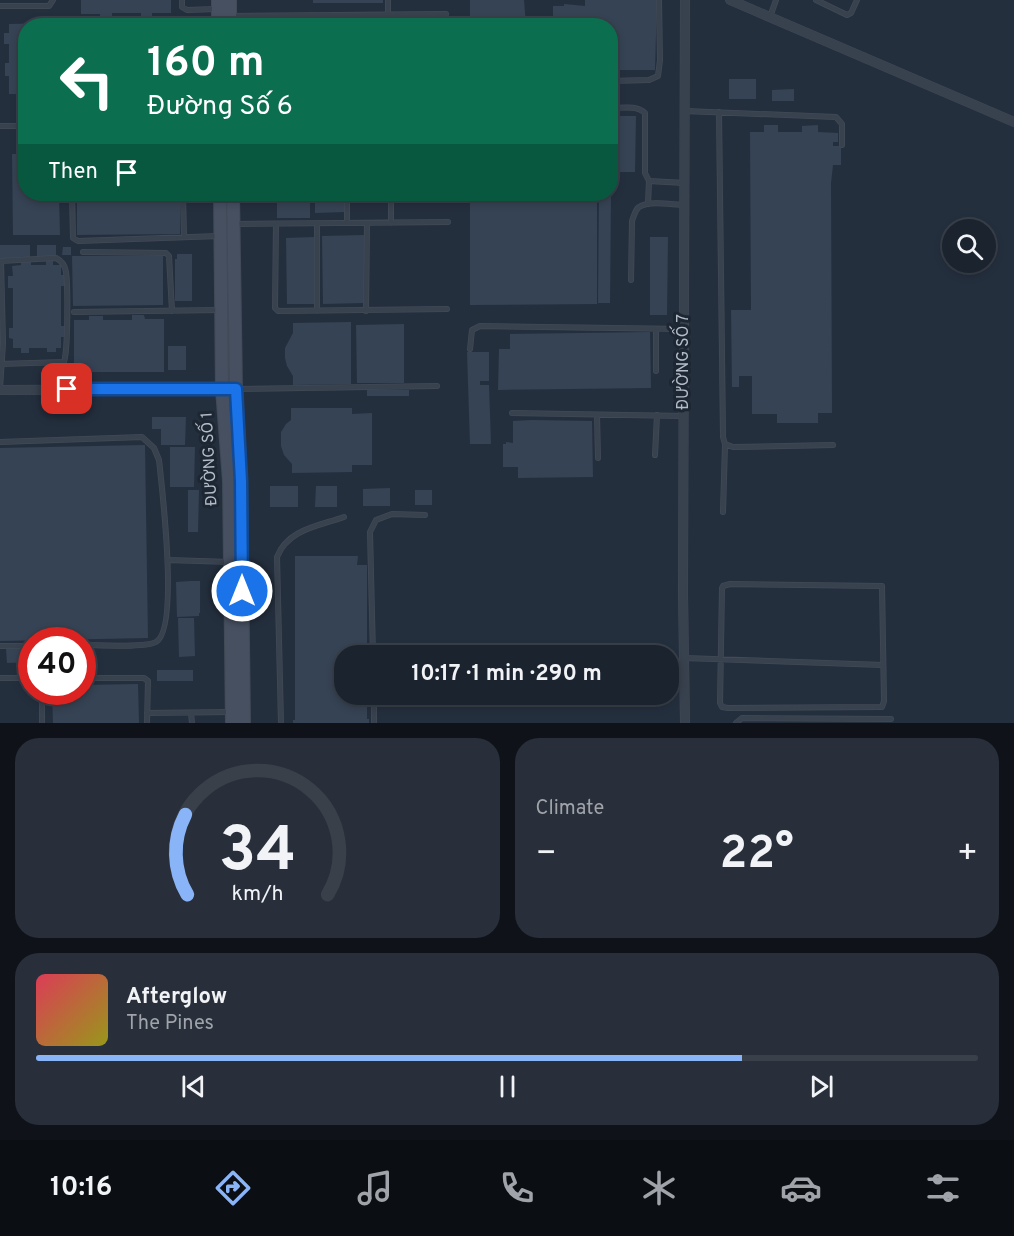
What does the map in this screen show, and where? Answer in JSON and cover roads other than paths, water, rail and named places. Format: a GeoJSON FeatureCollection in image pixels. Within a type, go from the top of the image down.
{"type":"FeatureCollection","features":[{"type":"Feature","properties":{"kind":"street"},"geometry":{"type":"LineString","coordinates":[[230,0],[230,18]]}},
{"type":"Feature","properties":{"kind":"street","name":"ĐƯỜNG SỐ 7"},"geometry":{"type":"LineString","coordinates":[[685,0],[685,723]]}},
{"type":"Feature","properties":{"kind":"street"},"geometry":{"type":"LineString","coordinates":[[730,0],[1014,122]]}},
{"type":"Feature","properties":{"kind":"street","name":"ĐƯỜNG SỐ 1"},"geometry":{"type":"LineString","coordinates":[[220,201],[222,389],[229,481],[231,718]]}},
{"type":"Feature","properties":{"kind":"street","name":"ĐƯỜNG SỐ 1"},"geometry":{"type":"LineString","coordinates":[[233,201],[236,389],[241,481],[244,723]]}},
{"type":"Feature","properties":{"kind":"street"},"geometry":{"type":"LineString","coordinates":[[0,389],[236,389]]}},
{"type":"Feature","properties":{"kind":"lane"},"geometry":{"type":"LineString","coordinates":[[0,6],[49,6],[52,0]]}},
{"type":"Feature","properties":{"kind":"lane"},"geometry":{"type":"LineString","coordinates":[[182,0],[184,9],[218,4]]}},
{"type":"Feature","properties":{"kind":"lane"},"geometry":{"type":"LineString","coordinates":[[388,0],[388,18]]}},
{"type":"Feature","properties":{"kind":"lane"},"geometry":{"type":"LineString","coordinates":[[618,81],[649,80],[657,76],[660,60],[659,0]]}},
{"type":"Feature","properties":{"kind":"lane"},"geometry":{"type":"LineString","coordinates":[[770,17],[776,0]]}},
{"type":"Feature","properties":{"kind":"lane"},"geometry":{"type":"LineString","coordinates":[[816,0],[847,15],[851,13],[857,0]]}},
{"type":"Feature","properties":{"kind":"lane"},"geometry":{"type":"LineString","coordinates":[[288,18],[446,14]]}},
{"type":"Feature","properties":{"kind":"lane"},"geometry":{"type":"LineString","coordinates":[[618,108],[633,107],[645,113],[645,173],[649,181],[648,204]]}},
{"type":"Feature","properties":{"kind":"lane"},"geometry":{"type":"LineString","coordinates":[[685,111],[836,117],[842,124],[842,145]]}},
{"type":"Feature","properties":{"kind":"lane"},"geometry":{"type":"LineString","coordinates":[[719,112],[723,437],[725,444],[723,512]]}},
{"type":"Feature","properties":{"kind":"lane"},"geometry":{"type":"LineString","coordinates":[[0,126],[18,126]]}},
{"type":"Feature","properties":{"kind":"lane"},"geometry":{"type":"LineString","coordinates":[[649,181],[685,183]]}},
{"type":"Feature","properties":{"kind":"lane"},"geometry":{"type":"LineString","coordinates":[[72,201],[73,238],[75,240],[220,236]]}},
{"type":"Feature","properties":{"kind":"lane"},"geometry":{"type":"LineString","coordinates":[[183,201],[184,237]]}},
{"type":"Feature","properties":{"kind":"lane"},"geometry":{"type":"LineString","coordinates":[[347,201],[347,223]]}},
{"type":"Feature","properties":{"kind":"lane"},"geometry":{"type":"LineString","coordinates":[[391,201],[391,223]]}},
{"type":"Feature","properties":{"kind":"lane"},"geometry":{"type":"LineString","coordinates":[[631,280],[632,220],[640,207],[648,204],[685,205]]}},
{"type":"Feature","properties":{"kind":"lane"},"geometry":{"type":"LineString","coordinates":[[233,224],[448,222]]}},
{"type":"Feature","properties":{"kind":"lane"},"geometry":{"type":"LineString","coordinates":[[366,311],[367,223]]}},
{"type":"Feature","properties":{"kind":"lane"},"geometry":{"type":"LineString","coordinates":[[276,224],[275,308],[280,311],[447,309]]}},
{"type":"Feature","properties":{"kind":"lane"},"geometry":{"type":"LineString","coordinates":[[317,224],[317,311]]}},
{"type":"Feature","properties":{"kind":"lane"},"geometry":{"type":"LineString","coordinates":[[83,252],[166,253],[169,256],[172,311]]}},
{"type":"Feature","properties":{"kind":"lane"},"geometry":{"type":"LineString","coordinates":[[0,389],[1,364],[3,343],[1,261],[56,258],[62,262],[66,273],[66,357],[64,362],[1,364]]}},
{"type":"Feature","properties":{"kind":"lane"},"geometry":{"type":"LineString","coordinates":[[74,312],[221,310]]}},
{"type":"Feature","properties":{"kind":"lane"},"geometry":{"type":"LineString","coordinates":[[470,350],[472,330],[480,326],[684,329]]}},
{"type":"Feature","properties":{"kind":"lane"},"geometry":{"type":"LineString","coordinates":[[656,329],[656,371]]}},
{"type":"Feature","properties":{"kind":"lane"},"geometry":{"type":"LineString","coordinates":[[236,389],[438,386]]}},
{"type":"Feature","properties":{"kind":"lane"},"geometry":{"type":"LineString","coordinates":[[512,413],[684,416]]}},
{"type":"Feature","properties":{"kind":"lane"},"geometry":{"type":"LineString","coordinates":[[597,415],[598,458]]}},
{"type":"Feature","properties":{"kind":"lane"},"geometry":{"type":"LineString","coordinates":[[655,454],[657,416]]}},
{"type":"Feature","properties":{"kind":"lane"},"geometry":{"type":"LineString","coordinates":[[0,442],[142,438],[154,447],[159,460],[168,560],[165,631],[158,641],[148,645],[96,645]]}},
{"type":"Feature","properties":{"kind":"lane"},"geometry":{"type":"LineString","coordinates":[[725,444],[733,447],[833,445]]}},
{"type":"Feature","properties":{"kind":"lane"},"geometry":{"type":"LineString","coordinates":[[373,645],[370,532],[376,520],[392,514],[424,515]]}},
{"type":"Feature","properties":{"kind":"lane"},"geometry":{"type":"LineString","coordinates":[[281,723],[277,557],[282,545],[293,535],[344,517]]}},
{"type":"Feature","properties":{"kind":"lane"},"geometry":{"type":"LineString","coordinates":[[168,560],[230,562]]}},
{"type":"Feature","properties":{"kind":"lane"},"geometry":{"type":"LineString","coordinates":[[726,585],[882,586],[884,590],[883,665],[884,701],[882,707],[722,707],[720,703],[722,588],[726,585]]}},
{"type":"Feature","properties":{"kind":"lane"},"geometry":{"type":"LineString","coordinates":[[0,646],[18,646]]}},
{"type":"Feature","properties":{"kind":"lane"},"geometry":{"type":"LineString","coordinates":[[684,658],[883,665]]}},
{"type":"Feature","properties":{"kind":"lane"},"geometry":{"type":"LineString","coordinates":[[0,678],[18,678]]}},
{"type":"Feature","properties":{"kind":"lane"},"geometry":{"type":"LineString","coordinates":[[96,678],[144,678],[148,681],[147,723]]}},
{"type":"Feature","properties":{"kind":"lane"},"geometry":{"type":"LineString","coordinates":[[42,705],[42,723]]}},
{"type":"Feature","properties":{"kind":"lane"},"geometry":{"type":"LineString","coordinates":[[374,705],[374,723]]}},
{"type":"Feature","properties":{"kind":"lane"},"geometry":{"type":"LineString","coordinates":[[147,713],[191,713],[231,718]]}},
{"type":"Feature","properties":{"kind":"lane"},"geometry":{"type":"LineString","coordinates":[[191,713],[192,723]]}},
{"type":"Feature","properties":{"kind":"lane"},"geometry":{"type":"LineString","coordinates":[[736,723],[742,718],[891,719]]}}]}
